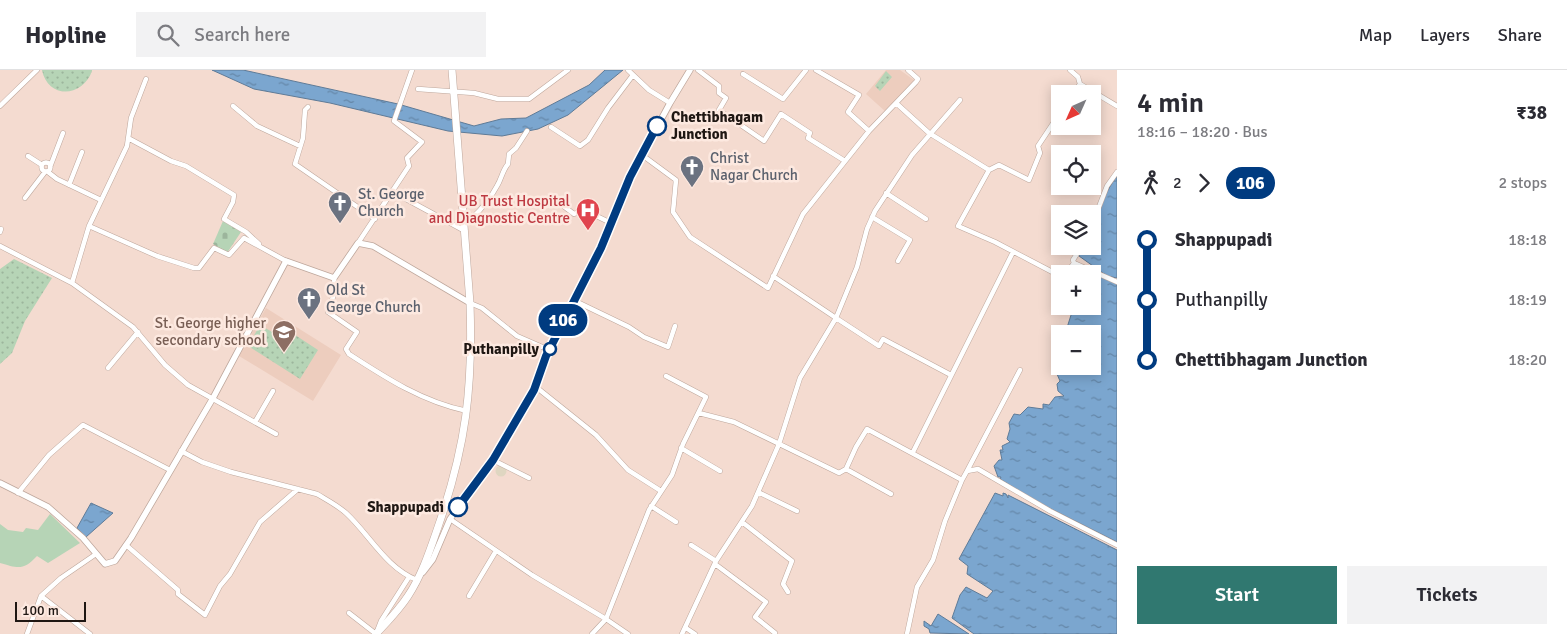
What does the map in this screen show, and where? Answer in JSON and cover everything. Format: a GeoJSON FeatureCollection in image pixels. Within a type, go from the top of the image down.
{"type":"FeatureCollection","features":[{"type":"Feature","properties":{"kind":"highway"},"geometry":{"type":"LineString","coordinates":[[376,634],[408,597],[413,578],[426,561],[452,486],[468,411],[471,342],[470,303],[452,70]]}},
{"type":"Feature","properties":{"kind":"main road"},"geometry":{"type":"LineString","coordinates":[[413,578],[433,559],[450,519],[493,460],[536,386],[549,350],[601,248],[642,155],[690,70]]}},
{"type":"Feature","properties":{"kind":"main road"},"geometry":{"type":"LineString","coordinates":[[0,483],[48,507],[82,538],[105,564],[115,560],[126,545],[213,398],[286,261],[334,278],[358,244],[373,246],[470,303]]}},
{"type":"Feature","properties":{"kind":"street"},"geometry":{"type":"LineString","coordinates":[[0,106],[36,70]]}},
{"type":"Feature","properties":{"kind":"street"},"geometry":{"type":"LineString","coordinates":[[358,244],[409,166],[407,158],[422,142],[394,121],[412,70]]}},
{"type":"Feature","properties":{"kind":"street"},"geometry":{"type":"LineString","coordinates":[[418,89],[454,91],[498,99],[529,98],[568,70]]}},
{"type":"Feature","properties":{"kind":"street"},"geometry":{"type":"LineString","coordinates":[[628,70],[649,90],[670,103]]}},
{"type":"Feature","properties":{"kind":"street"},"geometry":{"type":"LineString","coordinates":[[698,70],[718,86],[719,93],[726,98],[719,110],[764,141],[781,114],[810,133],[808,138],[845,162]]}},
{"type":"Feature","properties":{"kind":"street"},"geometry":{"type":"LineString","coordinates":[[743,74],[783,99],[806,70]]}},
{"type":"Feature","properties":{"kind":"street"},"geometry":{"type":"LineString","coordinates":[[816,70],[859,96],[848,112],[869,131]]}},
{"type":"Feature","properties":{"kind":"street"},"geometry":{"type":"LineString","coordinates":[[642,155],[676,180],[673,212],[690,237],[768,288],[803,214],[869,131],[918,79],[908,70]]}},
{"type":"Feature","properties":{"kind":"street"},"geometry":{"type":"LineString","coordinates":[[1070,70],[1078,77],[1080,84],[1117,106]]}},
{"type":"Feature","properties":{"kind":"street"},"geometry":{"type":"LineString","coordinates":[[551,127],[580,146],[588,140],[608,108],[634,75]]}},
{"type":"Feature","properties":{"kind":"street"},"geometry":{"type":"LineString","coordinates":[[72,283],[89,226],[128,138],[130,118],[146,79]]}},
{"type":"Feature","properties":{"kind":"street"},"geometry":{"type":"LineString","coordinates":[[682,634],[700,591],[758,492],[779,444],[800,378],[836,318],[857,267],[860,249],[872,218],[886,193],[929,133],[960,100]]}},
{"type":"Feature","properties":{"kind":"street"},"geometry":{"type":"LineString","coordinates":[[896,103],[929,133],[989,170]]}},
{"type":"Feature","properties":{"kind":"street"},"geometry":{"type":"LineString","coordinates":[[233,106],[257,126],[300,146]]}},
{"type":"Feature","properties":{"kind":"street"},"geometry":{"type":"LineString","coordinates":[[308,107],[305,110],[305,128],[294,164],[375,219]]}},
{"type":"Feature","properties":{"kind":"street"},"geometry":{"type":"LineString","coordinates":[[1051,126],[1038,146],[1040,153],[1028,180],[999,165],[989,170],[958,226],[1051,271]]}},
{"type":"Feature","properties":{"kind":"street"},"geometry":{"type":"LineString","coordinates":[[472,218],[486,206],[500,180],[502,170],[508,164],[508,154],[516,148],[527,131]]}},
{"type":"Feature","properties":{"kind":"street"},"geometry":{"type":"LineString","coordinates":[[25,198],[48,170],[64,134]]}},
{"type":"Feature","properties":{"kind":"street"},"geometry":{"type":"LineString","coordinates":[[128,138],[171,161],[186,166],[234,195],[233,202],[224,218],[254,238],[262,247]]}},
{"type":"Feature","properties":{"kind":"street"},"geometry":{"type":"LineString","coordinates":[[70,185],[82,152]]}},
{"type":"Feature","properties":{"kind":"street"},"geometry":{"type":"LineString","coordinates":[[28,156],[42,164],[48,163],[48,170]]}},
{"type":"Feature","properties":{"kind":"street"},"geometry":{"type":"LineString","coordinates":[[48,170],[70,185],[101,200]]}},
{"type":"Feature","properties":{"kind":"street"},"geometry":{"type":"LineString","coordinates":[[1100,205],[1107,186],[1117,172]]}},
{"type":"Feature","properties":{"kind":"street"},"geometry":{"type":"LineString","coordinates":[[392,192],[465,231]]}},
{"type":"Feature","properties":{"kind":"street"},"geometry":{"type":"LineString","coordinates":[[886,193],[926,219]]}},
{"type":"Feature","properties":{"kind":"street"},"geometry":{"type":"LineString","coordinates":[[550,196],[574,214],[584,210],[611,223]]}},
{"type":"Feature","properties":{"kind":"street"},"geometry":{"type":"LineString","coordinates":[[872,218],[910,240],[898,261]]}},
{"type":"Feature","properties":{"kind":"street"},"geometry":{"type":"LineString","coordinates":[[89,226],[157,256],[194,268],[199,268],[214,248],[229,255],[244,238],[286,261]]}},
{"type":"Feature","properties":{"kind":"street"},"geometry":{"type":"LineString","coordinates":[[0,246],[72,283],[138,332],[170,370],[188,385],[276,434]]}},
{"type":"Feature","properties":{"kind":"street"},"geometry":{"type":"LineString","coordinates":[[913,452],[1013,252]]}},
{"type":"Feature","properties":{"kind":"street"},"geometry":{"type":"LineString","coordinates":[[1076,255],[1073,260],[1074,263],[1117,282]]}},
{"type":"Feature","properties":{"kind":"street"},"geometry":{"type":"LineString","coordinates":[[773,276],[880,346],[883,339],[951,375]]}},
{"type":"Feature","properties":{"kind":"street"},"geometry":{"type":"LineString","coordinates":[[334,278],[335,291],[328,312],[356,332],[346,349],[349,354],[384,377],[407,389],[443,405],[468,411]]}},
{"type":"Feature","properties":{"kind":"street"},"geometry":{"type":"LineString","coordinates":[[573,300],[629,327],[644,337],[668,347],[675,326]]}},
{"type":"Feature","properties":{"kind":"street"},"geometry":{"type":"LineString","coordinates":[[470,303],[482,308],[517,336],[549,350]]}},
{"type":"Feature","properties":{"kind":"street"},"geometry":{"type":"LineString","coordinates":[[108,368],[138,332]]}},
{"type":"Feature","properties":{"kind":"street"},"geometry":{"type":"LineString","coordinates":[[907,634],[917,587],[933,560],[945,521],[962,480],[1020,370]]}},
{"type":"Feature","properties":{"kind":"street"},"geometry":{"type":"LineString","coordinates":[[592,634],[606,619],[651,506],[672,475],[681,448],[706,397],[666,376]]}},
{"type":"Feature","properties":{"kind":"street"},"geometry":{"type":"LineString","coordinates":[[536,386],[596,434],[628,470],[661,491]]}},
{"type":"Feature","properties":{"kind":"street"},"geometry":{"type":"LineString","coordinates":[[255,422],[273,392]]}},
{"type":"Feature","properties":{"kind":"street"},"geometry":{"type":"LineString","coordinates":[[699,413],[734,422],[839,473],[846,469],[856,447],[867,430],[913,452],[962,480]]}},
{"type":"Feature","properties":{"kind":"street"},"geometry":{"type":"LineString","coordinates":[[18,493],[49,455],[83,426],[170,470]]}},
{"type":"Feature","properties":{"kind":"street"},"geometry":{"type":"LineString","coordinates":[[681,448],[720,471]]}},
{"type":"Feature","properties":{"kind":"street"},"geometry":{"type":"LineString","coordinates":[[181,451],[202,462],[231,472],[317,494],[346,513],[388,559],[413,578]]}},
{"type":"Feature","properties":{"kind":"street"},"geometry":{"type":"LineString","coordinates":[[493,460],[529,478]]}},
{"type":"Feature","properties":{"kind":"street"},"geometry":{"type":"LineString","coordinates":[[846,469],[891,494]]}},
{"type":"Feature","properties":{"kind":"street"},"geometry":{"type":"LineString","coordinates":[[967,471],[978,469],[1050,511],[1117,545]]}},
{"type":"Feature","properties":{"kind":"street"},"geometry":{"type":"LineString","coordinates":[[126,545],[178,590],[178,594],[188,603],[205,615],[220,586],[230,574],[260,522],[298,489]]}},
{"type":"Feature","properties":{"kind":"street"},"geometry":{"type":"LineString","coordinates":[[758,492],[797,511]]}},
{"type":"Feature","properties":{"kind":"street"},"geometry":{"type":"LineString","coordinates":[[651,506],[676,522]]}},
{"type":"Feature","properties":{"kind":"street"},"geometry":{"type":"LineString","coordinates":[[450,519],[496,551],[628,634]]}},
{"type":"Feature","properties":{"kind":"street"},"geometry":{"type":"LineString","coordinates":[[742,522],[792,561],[782,584],[788,592]]}},
{"type":"Feature","properties":{"kind":"street"},"geometry":{"type":"LineString","coordinates":[[691,545],[766,602],[755,617],[775,633]]}},
{"type":"Feature","properties":{"kind":"street"},"geometry":{"type":"LineString","coordinates":[[469,596],[496,551]]}},
{"type":"Feature","properties":{"kind":"street"},"geometry":{"type":"LineString","coordinates":[[27,634],[41,596],[61,578],[96,554]]}},
{"type":"Feature","properties":{"kind":"street"},"geometry":{"type":"LineString","coordinates":[[41,596],[90,634]]}},
{"type":"Feature","properties":{"kind":"street"},"geometry":{"type":"LineString","coordinates":[[348,613],[376,634]]}},
{"type":"Feature","properties":{"kind":"street"},"geometry":{"type":"LineString","coordinates":[[686,628],[695,634]]}},
{"type":"Feature","properties":{"kind":"shaded area"},"geometry":{"type":"Polygon","coordinates":[[[886,70],[900,70],[914,80],[886,112],[866,94],[886,70]]]}},
{"type":"Feature","properties":{"kind":"shaded area"},"geometry":{"type":"Polygon","coordinates":[[[266,308],[341,355],[313,401],[239,356],[266,308]]]}},
{"type":"Feature","properties":{"kind":"shaded area"},"geometry":{"type":"Polygon","coordinates":[[[501,465],[507,471],[501,477],[495,471],[501,465]]]}},
{"type":"Feature","properties":{"kind":"green space"},"geometry":{"type":"Polygon","coordinates":[[[42,70],[92,71],[88,80],[81,86],[66,92],[51,86],[42,70]]]}},
{"type":"Feature","properties":{"kind":"green space"},"geometry":{"type":"Polygon","coordinates":[[[886,71],[892,77],[880,91],[875,86],[886,71]]]}},
{"type":"Feature","properties":{"kind":"green space"},"geometry":{"type":"Polygon","coordinates":[[[223,221],[241,232],[227,253],[213,244],[223,221]]]}},
{"type":"Feature","properties":{"kind":"green space"},"geometry":{"type":"Polygon","coordinates":[[[14,259],[52,278],[25,321],[12,353],[0,364],[0,269],[14,259]]]}},
{"type":"Feature","properties":{"kind":"green space"},"geometry":{"type":"Polygon","coordinates":[[[260,325],[281,337],[286,329],[318,350],[300,379],[248,346],[260,325]]]}},
{"type":"Feature","properties":{"kind":"green space"},"geometry":{"type":"Polygon","coordinates":[[[50,514],[80,543],[48,563],[37,556],[28,564],[20,567],[0,563],[0,524],[8,530],[23,532],[26,528],[38,530],[50,514]]]}},
{"type":"Feature","properties":{"kind":"water"},"geometry":{"type":"Polygon","coordinates":[[[212,70],[243,70],[398,104],[474,126],[501,119],[526,118],[589,85],[605,70],[623,70],[568,115],[538,129],[502,136],[448,131],[330,103],[254,89],[212,70]]]}},
{"type":"Feature","properties":{"kind":"water"},"geometry":{"type":"Polygon","coordinates":[[[1117,176],[1117,278],[1107,276],[1101,272],[1101,265],[1092,265],[1079,256],[1101,255],[1101,206],[1117,176]]]}},
{"type":"Feature","properties":{"kind":"water"},"geometry":{"type":"Polygon","coordinates":[[[1101,277],[1117,284],[1117,542],[1035,501],[1000,479],[1001,477],[998,477],[994,466],[999,460],[1002,460],[1000,450],[1003,450],[1002,446],[1010,442],[1007,439],[1010,429],[1009,423],[1014,414],[1020,415],[1028,407],[1043,409],[1043,404],[1049,405],[1055,397],[1064,396],[1058,391],[1057,384],[1060,381],[1057,375],[1101,375],[1101,325],[1068,325],[1071,315],[1101,315],[1101,277]]]}},
{"type":"Feature","properties":{"kind":"water"},"geometry":{"type":"Polygon","coordinates":[[[995,493],[1003,496],[1003,493],[1006,494],[1008,498],[1008,495],[1117,550],[1117,634],[974,634],[952,618],[960,595],[966,587],[987,598],[993,591],[967,574],[968,566],[959,559],[995,493]]]}},
{"type":"Feature","properties":{"kind":"water"},"geometry":{"type":"Polygon","coordinates":[[[91,503],[113,513],[86,537],[77,528],[91,503]]]}},
{"type":"Feature","properties":{"kind":"water"},"geometry":{"type":"Polygon","coordinates":[[[938,614],[969,634],[930,633],[929,629],[924,626],[924,621],[931,626],[938,614]]]}},
{"type":"Feature","properties":{"kind":"bus line","name":"106"},"geometry":{"type":"LineString","coordinates":[[458,507],[493,460],[534,390],[546,356],[601,248],[630,177],[657,126]]}},
{"type":"Feature","properties":{"kind":"place","name":"Chettibhagam Junction"},"geometry":{"type":"Point","coordinates":[657,126]}},
{"type":"Feature","properties":{"kind":"place","name":"Christ Nagar Church"},"geometry":{"type":"Point","coordinates":[692,188]}},
{"type":"Feature","properties":{"kind":"place","name":"St. George Church"},"geometry":{"type":"Point","coordinates":[340,224]}},
{"type":"Feature","properties":{"kind":"place","name":"UB Trust Hospital and Diagnostic Centre"},"geometry":{"type":"Point","coordinates":[588,231]}},
{"type":"Feature","properties":{"kind":"place","name":"Old St George Church"},"geometry":{"type":"Point","coordinates":[309,320]}},
{"type":"Feature","properties":{"kind":"place","name":"Puthanpilly"},"geometry":{"type":"Point","coordinates":[550,349]}},
{"type":"Feature","properties":{"kind":"place","name":"St. George higher secondary school"},"geometry":{"type":"Point","coordinates":[284,353]}},
{"type":"Feature","properties":{"kind":"place","name":"Shappupadi"},"geometry":{"type":"Point","coordinates":[458,507]}}]}
